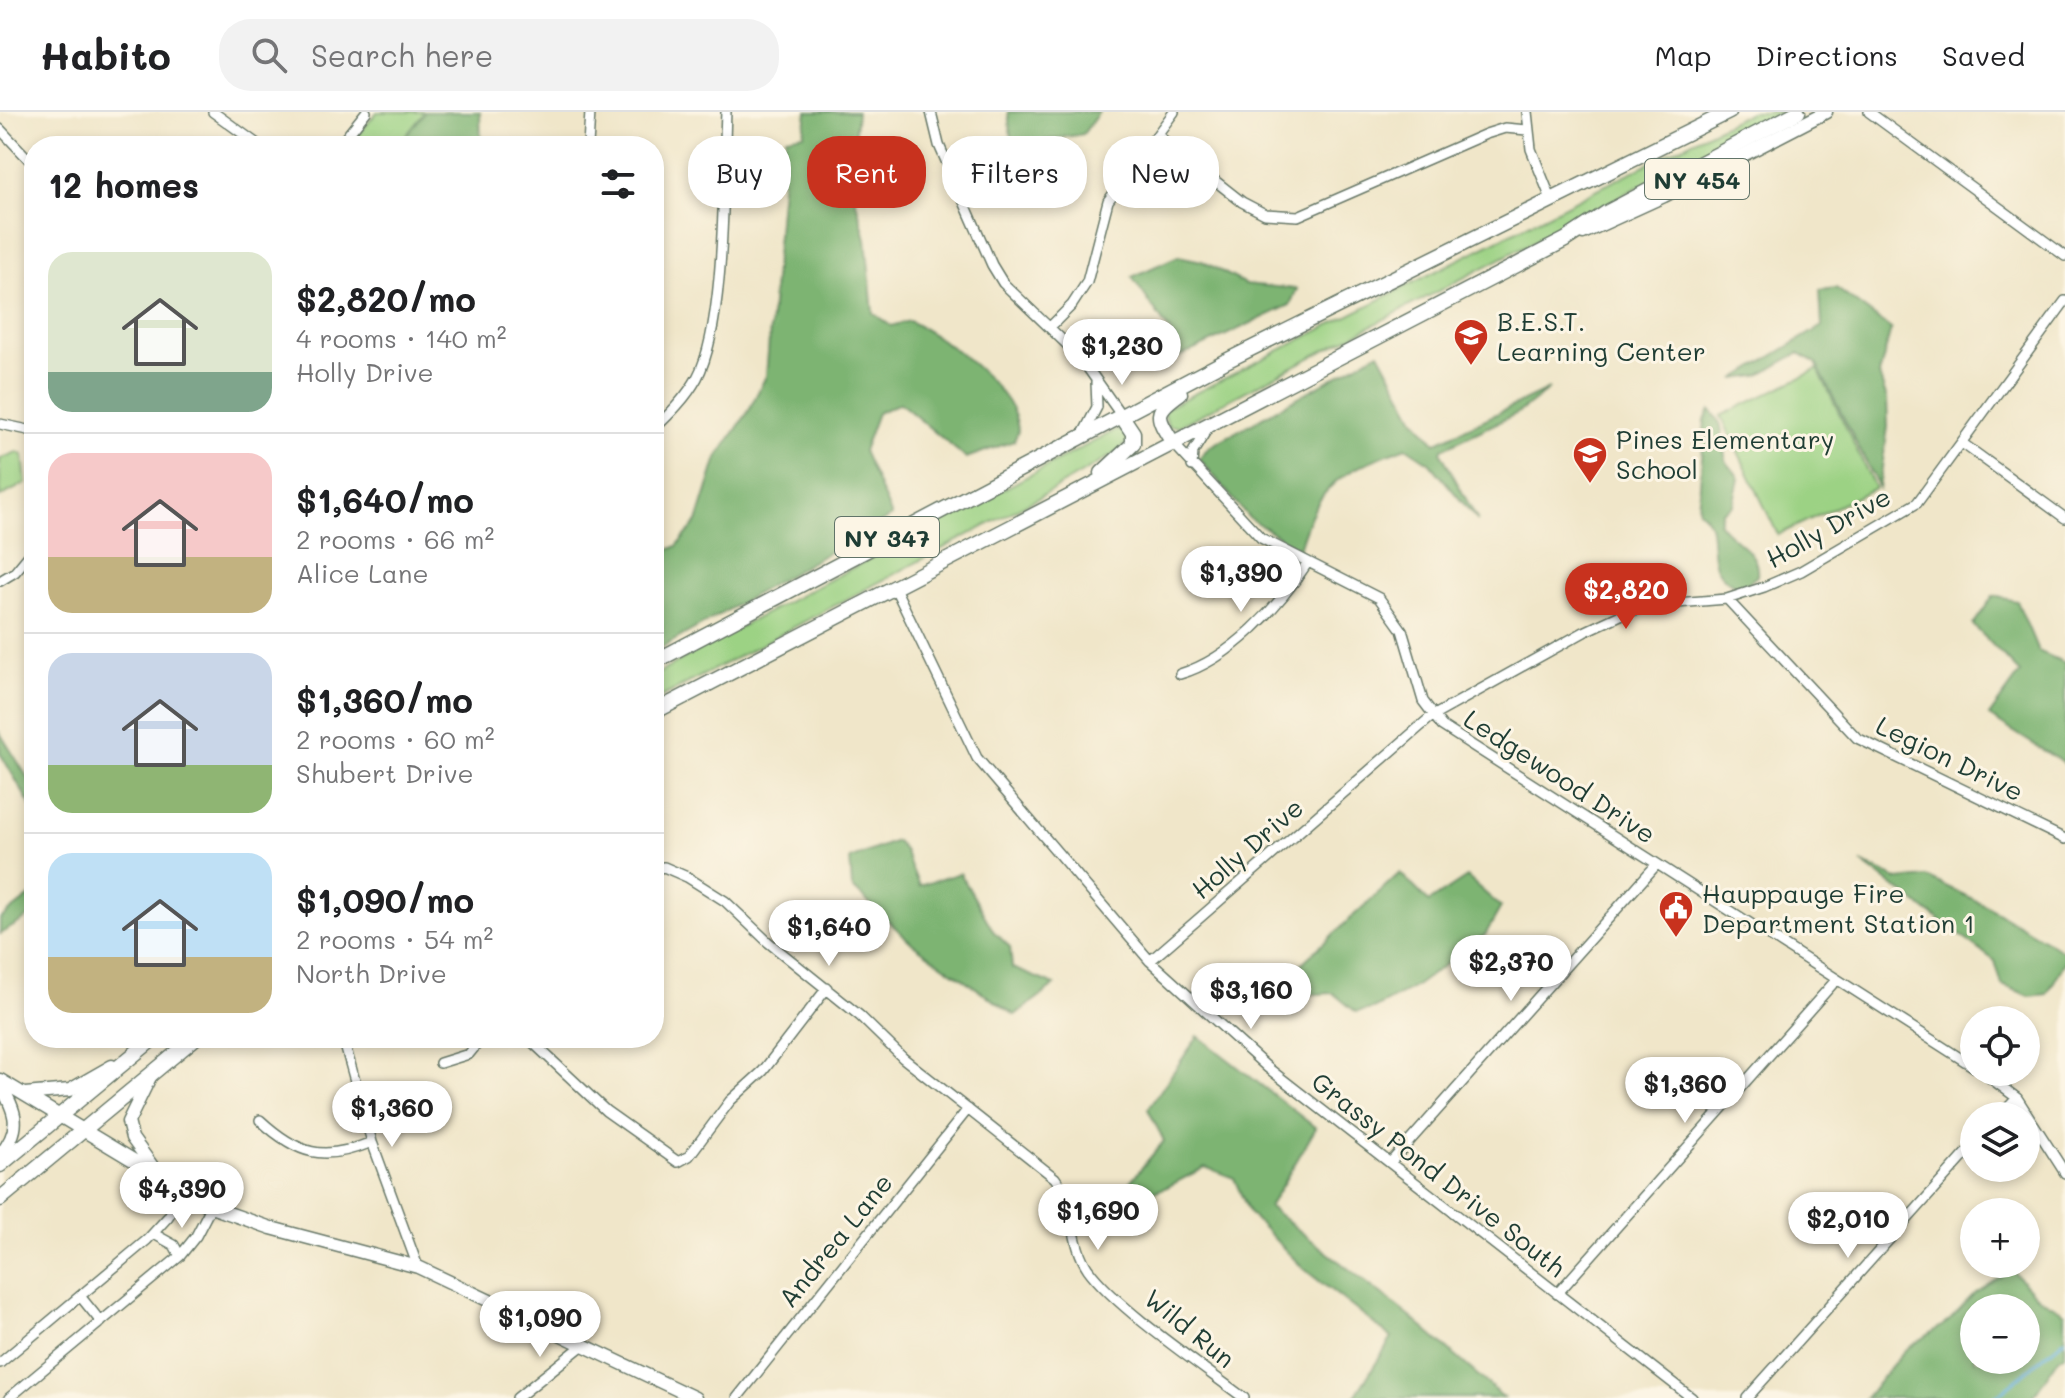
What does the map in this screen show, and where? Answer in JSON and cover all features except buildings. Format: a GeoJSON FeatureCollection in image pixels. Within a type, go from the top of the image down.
{"type":"FeatureCollection","features":[{"type":"Feature","properties":{"kind":"highway","name":"NY 347"},"geometry":{"type":"LineString","coordinates":[[664,657],[1083,434],[1729,112]]}},
{"type":"Feature","properties":{"kind":"highway"},"geometry":{"type":"LineString","coordinates":[[1565,240],[1606,213],[1798,112]]}},
{"type":"Feature","properties":{"kind":"highway","name":"NY 347"},"geometry":{"type":"LineString","coordinates":[[664,707],[1565,240]]}},
{"type":"Feature","properties":{"kind":"highway"},"geometry":{"type":"LineString","coordinates":[[1173,443],[1160,422],[1160,410],[1224,362]]}},
{"type":"Feature","properties":{"kind":"highway"},"geometry":{"type":"LineString","coordinates":[[1083,488],[1133,444],[1133,433],[1121,415]]}},
{"type":"Feature","properties":{"kind":"highway"},"geometry":{"type":"LineString","coordinates":[[0,1165],[142,1048]]}},
{"type":"Feature","properties":{"kind":"highway"},"geometry":{"type":"LineString","coordinates":[[0,1199],[183,1048]]}},
{"type":"Feature","properties":{"kind":"main road","name":"NY 454"},"geometry":{"type":"LineString","coordinates":[[1565,240],[1651,203],[1826,112]]}},
{"type":"Feature","properties":{"kind":"main road"},"geometry":{"type":"LineString","coordinates":[[22,1094],[70,1090],[140,1048]]}},
{"type":"Feature","properties":{"kind":"main road"},"geometry":{"type":"LineString","coordinates":[[151,1074],[128,1122],[132,1138],[161,1179]]}},
{"type":"Feature","properties":{"kind":"main road"},"geometry":{"type":"LineString","coordinates":[[0,1082],[211,1207],[271,1228],[418,1267],[695,1398]]}},
{"type":"Feature","properties":{"kind":"main road"},"geometry":{"type":"LineString","coordinates":[[0,1082],[17,1120],[14,1137],[0,1155]]}},
{"type":"Feature","properties":{"kind":"street"},"geometry":{"type":"LineString","coordinates":[[213,112],[246,136]]}},
{"type":"Feature","properties":{"kind":"street"},"geometry":{"type":"LineString","coordinates":[[347,136],[366,112]]}},
{"type":"Feature","properties":{"kind":"street"},"geometry":{"type":"LineString","coordinates":[[589,136],[590,112]]}},
{"type":"Feature","properties":{"kind":"street"},"geometry":{"type":"LineString","coordinates":[[664,419],[678,406],[698,376],[712,330],[726,112]]}},
{"type":"Feature","properties":{"kind":"street"},"geometry":{"type":"LineString","coordinates":[[931,112],[939,145],[992,265],[1003,283],[1080,357],[1121,415]]}},
{"type":"Feature","properties":{"kind":"street"},"geometry":{"type":"LineString","coordinates":[[1050,327],[1072,305],[1087,282],[1108,201],[1174,112]]}},
{"type":"Feature","properties":{"kind":"street"},"geometry":{"type":"LineString","coordinates":[[1527,112],[1527,130],[1551,199]]}},
{"type":"Feature","properties":{"kind":"street"},"geometry":{"type":"LineString","coordinates":[[1869,112],[2065,256]]}},
{"type":"Feature","properties":{"kind":"street"},"geometry":{"type":"LineString","coordinates":[[1157,135],[1242,202],[1265,214],[1298,216],[1486,134],[1505,128],[1527,130]]}},
{"type":"Feature","properties":{"kind":"street"},"geometry":{"type":"LineString","coordinates":[[0,129],[24,154]]}},
{"type":"Feature","properties":{"kind":"street","name":"Holly Drive"},"geometry":{"type":"LineString","coordinates":[[1150,961],[1431,717],[1575,636],[1627,612],[1664,604],[1727,599],[1801,571],[1917,503],[2065,301]]}},
{"type":"Feature","properties":{"kind":"street"},"geometry":{"type":"LineString","coordinates":[[1083,434],[1097,407],[1095,379]]}},
{"type":"Feature","properties":{"kind":"street"},"geometry":{"type":"LineString","coordinates":[[1192,466],[1193,452],[1212,422]]}},
{"type":"Feature","properties":{"kind":"street"},"geometry":{"type":"LineString","coordinates":[[0,424],[24,429]]}},
{"type":"Feature","properties":{"kind":"street","name":"Ledgewood Drive"},"geometry":{"type":"LineString","coordinates":[[1173,443],[1261,538],[1358,584],[1379,598],[1393,613],[1431,717],[1457,738],[1960,1058]]}},
{"type":"Feature","properties":{"kind":"street"},"geometry":{"type":"LineString","coordinates":[[1962,443],[2065,518]]}},
{"type":"Feature","properties":{"kind":"street"},"geometry":{"type":"LineString","coordinates":[[0,581],[15,572],[24,561]]}},
{"type":"Feature","properties":{"kind":"street"},"geometry":{"type":"LineString","coordinates":[[1180,674],[1205,667],[1244,633],[1278,603],[1308,562]]}},
{"type":"Feature","properties":{"kind":"street","name":"Grassy Pond Drive South"},"geometry":{"type":"LineString","coordinates":[[894,586],[977,758],[1150,961],[1268,1068],[1692,1398]]}},
{"type":"Feature","properties":{"kind":"street","name":"Legion Drive"},"geometry":{"type":"LineString","coordinates":[[1727,599],[1857,738],[2065,839]]}},
{"type":"Feature","properties":{"kind":"street"},"geometry":{"type":"LineString","coordinates":[[1390,1163],[1657,864]]}},
{"type":"Feature","properties":{"kind":"street","name":"Wild Run"},"geometry":{"type":"LineString","coordinates":[[664,870],[687,877],[725,901],[903,1058],[1055,1178],[1066,1193],[1078,1248],[1099,1281],[1229,1394],[1244,1398]]}},
{"type":"Feature","properties":{"kind":"street"},"geometry":{"type":"LineString","coordinates":[[1557,1294],[1837,979]]}},
{"type":"Feature","properties":{"kind":"street"},"geometry":{"type":"LineString","coordinates":[[539,1048],[606,1111],[678,1162],[689,1156],[730,1101],[763,1071],[827,988]]}},
{"type":"Feature","properties":{"kind":"street"},"geometry":{"type":"LineString","coordinates":[[346,1048],[372,1142],[418,1267]]}},
{"type":"Feature","properties":{"kind":"street"},"geometry":{"type":"LineString","coordinates":[[440,1063],[469,1054],[474,1048]]}},
{"type":"Feature","properties":{"kind":"street"},"geometry":{"type":"LineString","coordinates":[[2001,1086],[2017,1098],[2065,1173]]}},
{"type":"Feature","properties":{"kind":"street"},"geometry":{"type":"LineString","coordinates":[[2013,1102],[2017,1098]]}},
{"type":"Feature","properties":{"kind":"street","name":"Andrea Lane"},"geometry":{"type":"LineString","coordinates":[[737,1398],[968,1109]]}},
{"type":"Feature","properties":{"kind":"street"},"geometry":{"type":"LineString","coordinates":[[260,1120],[286,1141],[316,1153],[350,1150],[372,1142]]}},
{"type":"Feature","properties":{"kind":"street"},"geometry":{"type":"LineString","coordinates":[[1747,1398],[1960,1161]]}},
{"type":"Feature","properties":{"kind":"street"},"geometry":{"type":"LineString","coordinates":[[0,1363],[154,1234],[183,1192]]}},
{"type":"Feature","properties":{"kind":"street"},"geometry":{"type":"LineString","coordinates":[[9,1398],[180,1256],[196,1236],[211,1207]]}},
{"type":"Feature","properties":{"kind":"street"},"geometry":{"type":"LineString","coordinates":[[154,1234],[174,1245],[180,1256]]}},
{"type":"Feature","properties":{"kind":"street"},"geometry":{"type":"LineString","coordinates":[[80,1296],[101,1322]]}},
{"type":"Feature","properties":{"kind":"street"},"geometry":{"type":"LineString","coordinates":[[517,1398],[583,1345]]}},
{"type":"Feature","properties":{"kind":"green space"},"geometry":{"type":"Polygon","coordinates":[[[377,112],[425,112],[406,136],[357,136],[377,112]]]}},
{"type":"Feature","properties":{"kind":"green space"},"geometry":{"type":"Polygon","coordinates":[[[425,112],[480,112],[481,136],[406,136],[425,112]]]}},
{"type":"Feature","properties":{"kind":"green space"},"geometry":{"type":"Polygon","coordinates":[[[807,112],[857,112],[854,136],[807,136],[807,208],[858,208],[866,239],[873,313],[891,326],[909,321],[958,352],[1005,398],[1018,431],[1014,441],[966,458],[900,403],[877,413],[863,451],[892,516],[664,646],[664,552],[677,546],[697,522],[717,458],[748,412],[766,376],[780,208],[791,208],[791,136],[804,134],[807,112]]]}},
{"type":"Feature","properties":{"kind":"green space"},"geometry":{"type":"Polygon","coordinates":[[[1008,112],[1099,112],[1083,134],[1011,136],[1008,112]]]}},
{"type":"Feature","properties":{"kind":"green space"},"geometry":{"type":"Polygon","coordinates":[[[1750,112],[1782,112],[1179,426],[1168,426],[1164,411],[1168,407],[1750,112]]]}},
{"type":"Feature","properties":{"kind":"green space"},"geometry":{"type":"Polygon","coordinates":[[[1178,256],[1202,261],[1245,284],[1297,289],[1290,305],[1179,357],[1176,341],[1132,277],[1178,256]]]}},
{"type":"Feature","properties":{"kind":"green space"},"geometry":{"type":"Polygon","coordinates":[[[1836,288],[1891,329],[1879,375],[1887,399],[1888,427],[1879,488],[1816,363],[1799,353],[1758,376],[1735,379],[1822,326],[1820,290],[1836,288]]]}},
{"type":"Feature","properties":{"kind":"green space"},"geometry":{"type":"Polygon","coordinates":[[[1379,352],[1415,419],[1435,443],[1549,389],[1518,413],[1442,449],[1441,453],[1478,521],[1430,463],[1406,447],[1349,472],[1336,482],[1315,507],[1299,549],[1249,518],[1199,458],[1209,447],[1379,352]]]}},
{"type":"Feature","properties":{"kind":"green space"},"geometry":{"type":"Polygon","coordinates":[[[1818,369],[1875,488],[1778,535],[1721,416],[1818,369]]]}},
{"type":"Feature","properties":{"kind":"green space"},"geometry":{"type":"Polygon","coordinates":[[[1710,410],[1721,428],[1727,462],[1739,479],[1733,505],[1722,512],[1719,523],[1750,553],[1757,567],[1757,576],[1741,588],[1718,571],[1711,528],[1698,510],[1705,420],[1710,410]]]}},
{"type":"Feature","properties":{"kind":"green space"},"geometry":{"type":"Polygon","coordinates":[[[1125,429],[1130,439],[1118,452],[1044,495],[664,696],[664,670],[715,640],[1114,431],[1125,429]]]}},
{"type":"Feature","properties":{"kind":"green space"},"geometry":{"type":"Polygon","coordinates":[[[17,452],[23,455],[24,484],[0,497],[0,459],[17,452]]]}},
{"type":"Feature","properties":{"kind":"green space"},"geometry":{"type":"Polygon","coordinates":[[[1993,596],[2017,601],[2038,651],[2065,663],[2065,764],[1989,716],[2020,673],[1973,625],[1993,596]]]}},
{"type":"Feature","properties":{"kind":"green space"},"geometry":{"type":"Polygon","coordinates":[[[0,733],[24,772],[24,794],[0,753],[0,733]]]}},
{"type":"Feature","properties":{"kind":"green space"},"geometry":{"type":"Polygon","coordinates":[[[896,841],[904,850],[919,886],[960,873],[994,932],[1010,947],[1012,968],[1055,985],[1015,1015],[913,944],[852,887],[850,859],[896,841]]]}},
{"type":"Feature","properties":{"kind":"green space"},"geometry":{"type":"Polygon","coordinates":[[[1861,862],[1898,880],[1927,877],[1985,905],[2065,952],[2065,962],[2047,994],[2030,996],[2002,985],[1995,961],[1861,862]]]}},
{"type":"Feature","properties":{"kind":"green space"},"geometry":{"type":"Polygon","coordinates":[[[1400,873],[1429,902],[1467,877],[1501,907],[1485,935],[1413,988],[1373,1009],[1356,1012],[1333,993],[1286,996],[1289,975],[1400,873]]]}},
{"type":"Feature","properties":{"kind":"green space"},"geometry":{"type":"Polygon","coordinates":[[[24,901],[24,920],[0,934],[0,919],[24,901]]]}},
{"type":"Feature","properties":{"kind":"green space"},"geometry":{"type":"Polygon","coordinates":[[[1198,1036],[1316,1128],[1269,1207],[1413,1319],[1504,1398],[1354,1398],[1392,1338],[1304,1269],[1249,1213],[1234,1178],[1205,1167],[1167,1187],[1108,1208],[1164,1141],[1148,1109],[1198,1036]]]}},
{"type":"Feature","properties":{"kind":"green space"},"geometry":{"type":"Polygon","coordinates":[[[1999,1278],[2019,1278],[2034,1294],[1975,1294],[1999,1278]]]}},
{"type":"Feature","properties":{"kind":"green space"},"geometry":{"type":"Polygon","coordinates":[[[2040,1298],[2065,1313],[2065,1355],[2059,1358],[2032,1398],[1865,1398],[1904,1351],[1949,1321],[1960,1310],[1960,1374],[2040,1374],[2040,1298]]]}},
{"type":"Feature","properties":{"kind":"waterway"},"geometry":{"type":"LineString","coordinates":[[1994,1398],[2065,1339]]}},
{"type":"Feature","properties":{"kind":"place","name":"B.E.S.T. Learning Center"},"geometry":{"type":"Point","coordinates":[1471,367]}},
{"type":"Feature","properties":{"kind":"place","name":"Pines Elementary School"},"geometry":{"type":"Point","coordinates":[1590,485]}},
{"type":"Feature","properties":{"kind":"place","name":"Hauppauge Fire Department Station 1"},"geometry":{"type":"Point","coordinates":[1676,939]}}]}
